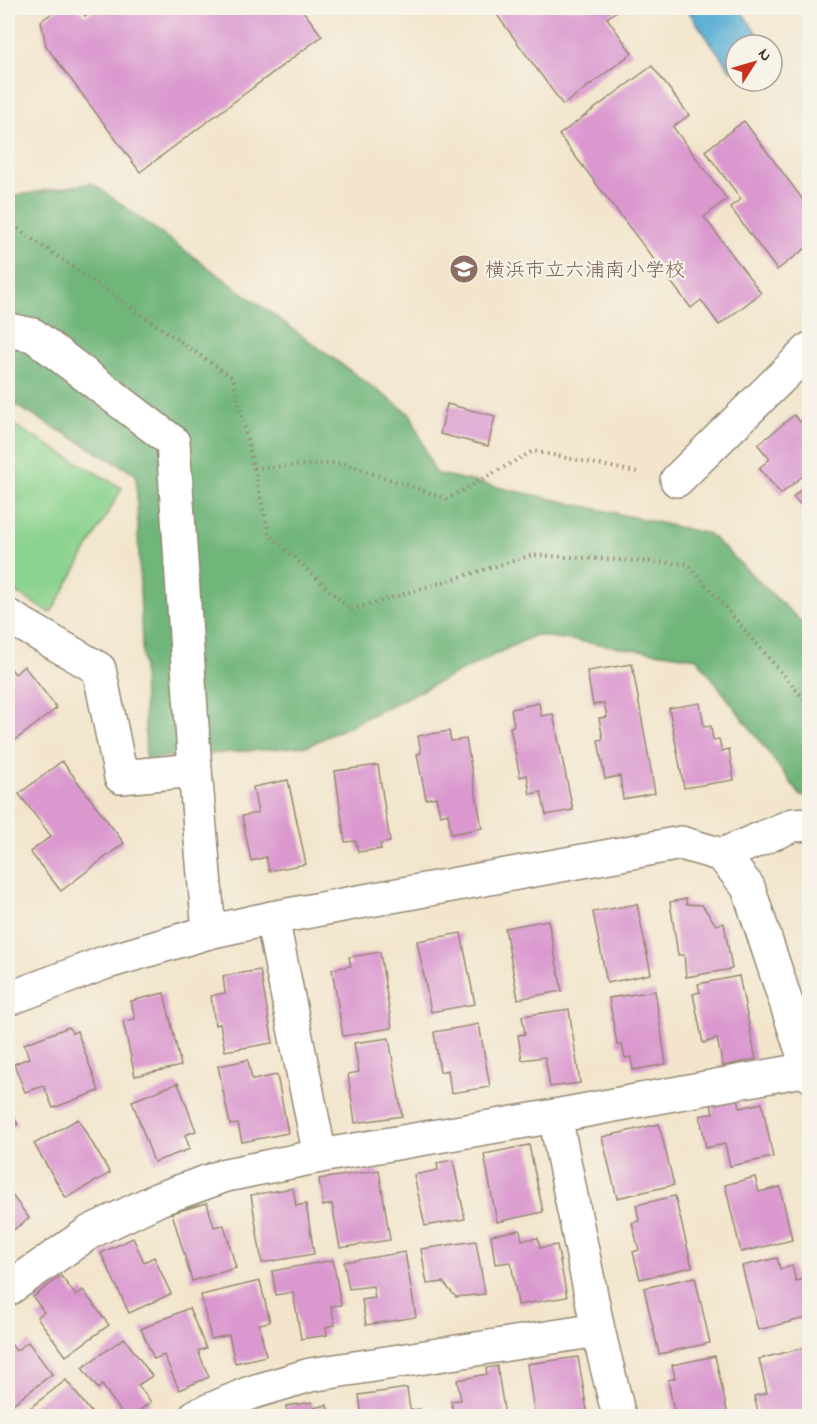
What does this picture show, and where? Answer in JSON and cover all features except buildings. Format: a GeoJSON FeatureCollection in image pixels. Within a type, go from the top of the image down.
{"type":"FeatureCollection","features":[{"type":"Feature","properties":{"kind":"street"},"geometry":{"type":"LineString","coordinates":[[8,330],[33,335],[173,442],[195,770],[209,932]]}},
{"type":"Feature","properties":{"kind":"street"},"geometry":{"type":"LineString","coordinates":[[677,480],[810,349]]}},
{"type":"Feature","properties":{"kind":"street"},"geometry":{"type":"LineString","coordinates":[[8,616],[99,669],[121,777],[195,770]]}},
{"type":"Feature","properties":{"kind":"street"},"geometry":{"type":"LineString","coordinates":[[722,855],[793,825],[810,824]]}},
{"type":"Feature","properties":{"kind":"street"},"geometry":{"type":"LineString","coordinates":[[8,999],[104,963],[209,932],[272,918],[681,843],[722,855],[748,886],[809,1072],[226,1174],[159,1199],[90,1232],[8,1290]]}},
{"type":"Feature","properties":{"kind":"street"},"geometry":{"type":"LineString","coordinates":[[272,918],[320,1156]]}},
{"type":"Feature","properties":{"kind":"street"},"geometry":{"type":"LineString","coordinates":[[555,1116],[598,1330],[619,1416]]}},
{"type":"Feature","properties":{"kind":"street"},"geometry":{"type":"LineString","coordinates":[[196,1416],[250,1393],[310,1375],[598,1330]]}},
{"type":"Feature","properties":{"kind":"path"},"geometry":{"type":"LineString","coordinates":[[8,222],[233,378],[269,534],[351,610],[532,555],[688,564],[810,706]]}},
{"type":"Feature","properties":{"kind":"path"},"geometry":{"type":"LineString","coordinates":[[254,468],[342,463],[447,499],[533,451],[677,480]]}},
{"type":"Feature","properties":{"kind":"green space"},"geometry":{"type":"Polygon","coordinates":[[[92,183],[411,415],[435,473],[709,534],[809,629],[809,795],[801,796],[697,658],[535,635],[308,746],[146,759],[136,474],[8,401],[8,197],[92,183]]]}},
{"type":"Feature","properties":{"kind":"green space"},"geometry":{"type":"Polygon","coordinates":[[[8,422],[122,488],[51,613],[8,588],[8,422]]]}},
{"type":"Feature","properties":{"kind":"water"},"geometry":{"type":"Polygon","coordinates":[[[686,8],[739,8],[757,33],[724,33],[724,61],[686,8]]]}},
{"type":"Feature","properties":{"kind":"place","name":"横浜市立六浦南小学校"},"geometry":{"type":"Point","coordinates":[464,269]}}]}
